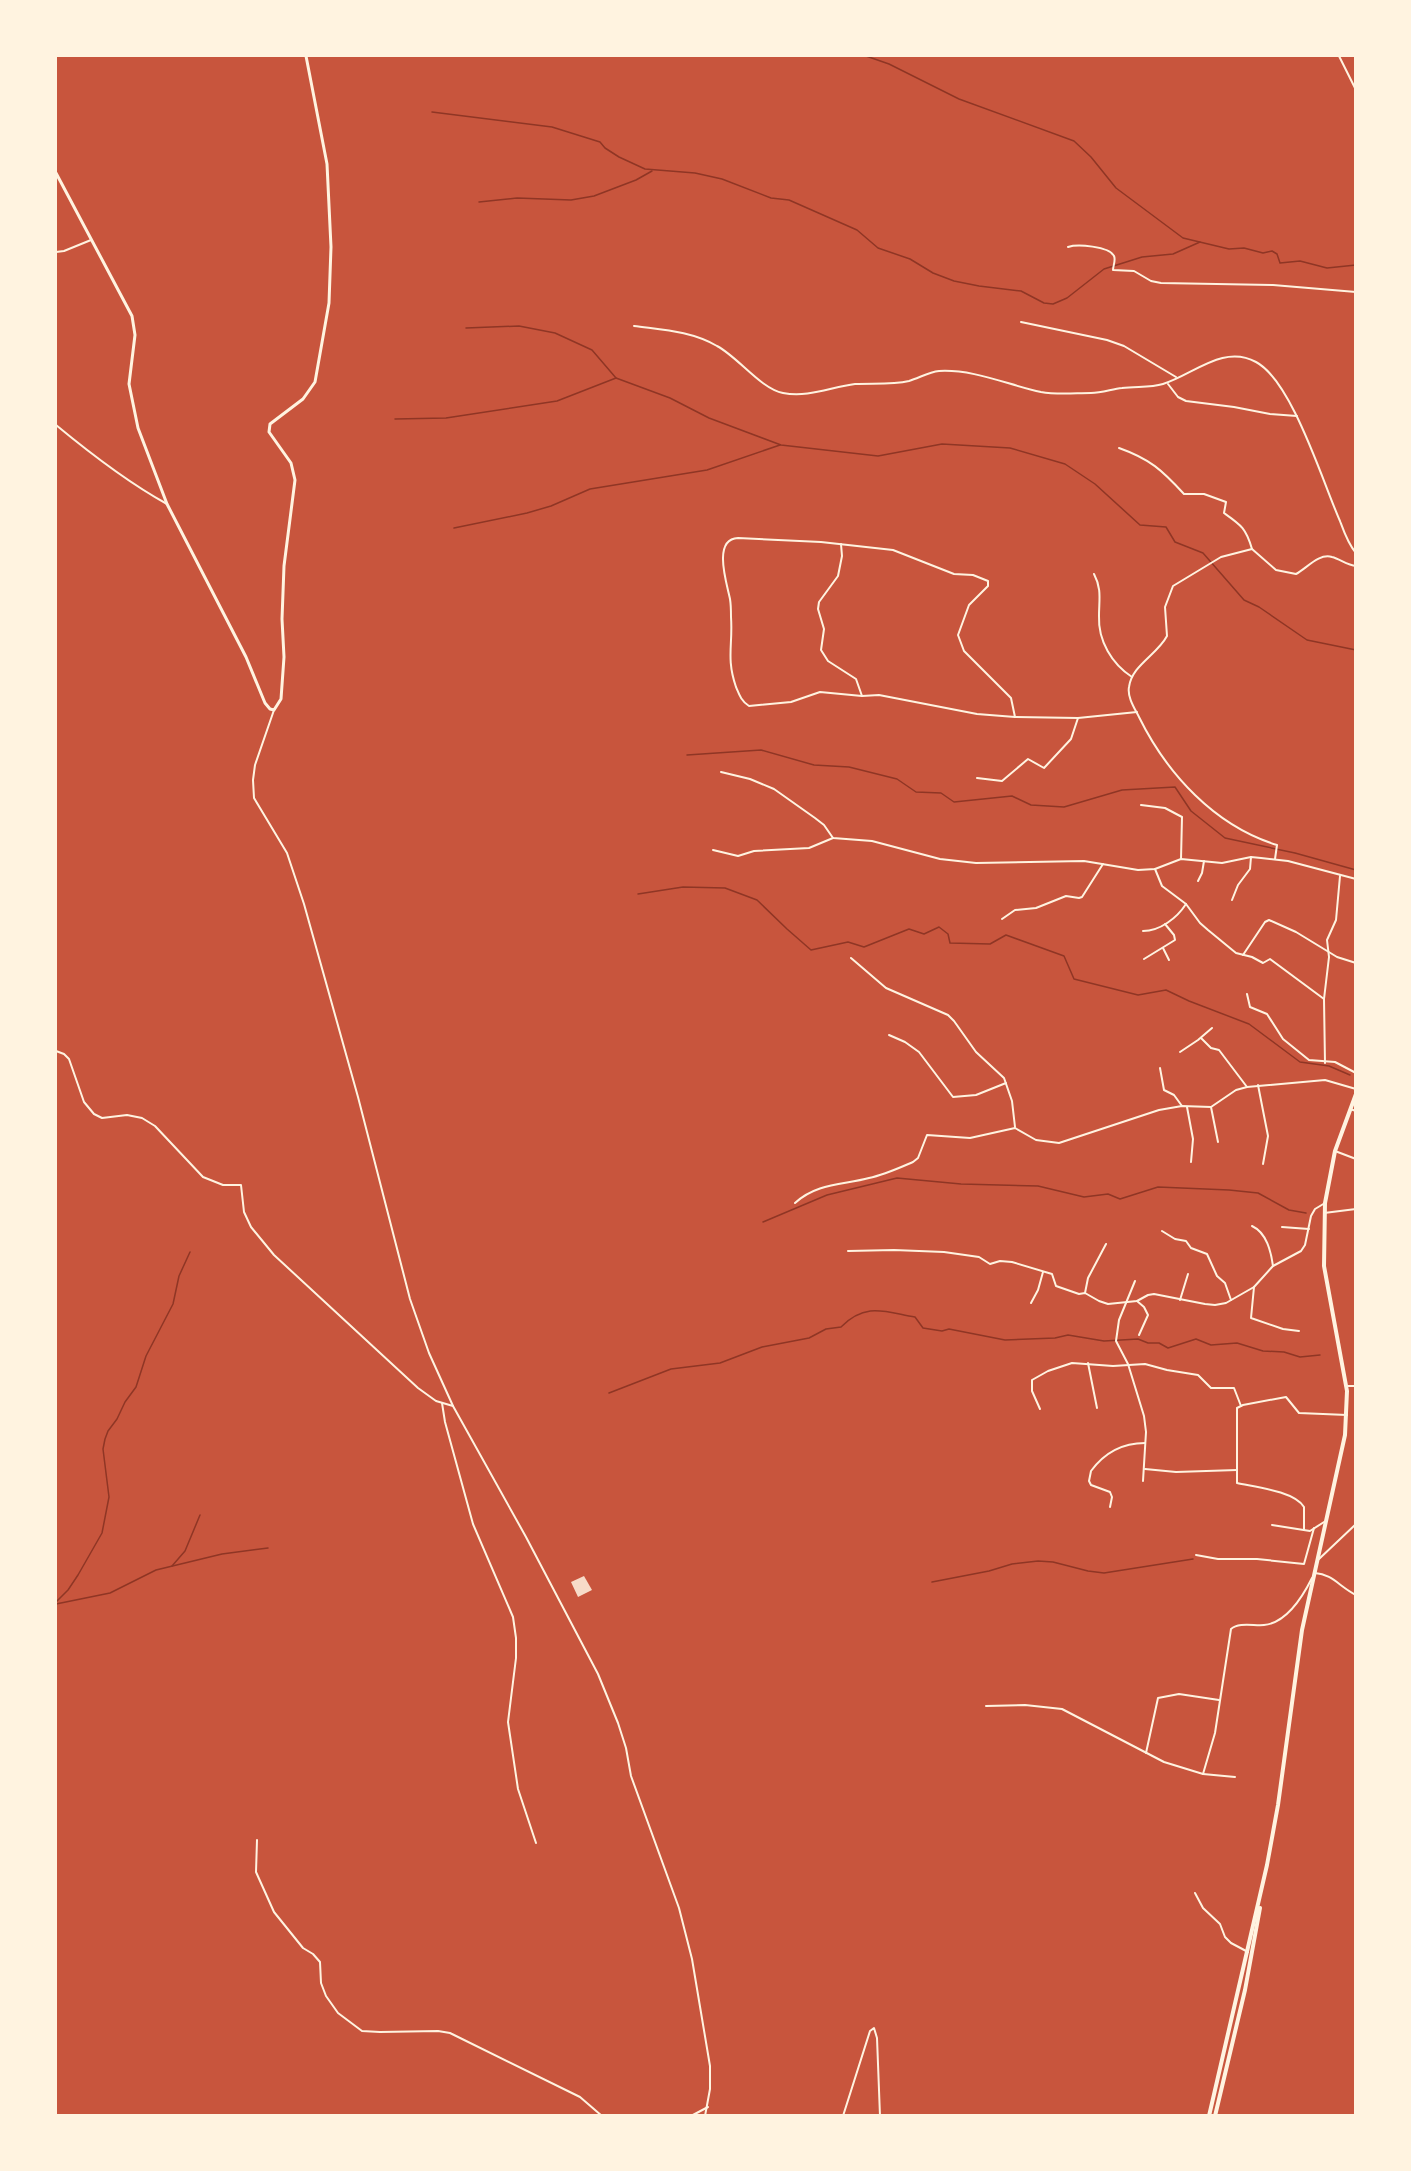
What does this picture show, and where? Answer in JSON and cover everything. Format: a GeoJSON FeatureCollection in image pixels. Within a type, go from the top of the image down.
{"type":"FeatureCollection","features":[{"type":"Feature","properties":{"kind":"highway"},"geometry":{"type":"LineString","coordinates":[[1209,2115],[1263,1884],[1278,1805],[1294,1676],[1345,1435],[1346,1386],[1326,1283],[1324,1213],[1335,1151],[1356,1094]]}},
{"type":"Feature","properties":{"kind":"highway"},"geometry":{"type":"LineString","coordinates":[[1215,2115],[1245,1990],[1263,1884]]}},
{"type":"Feature","properties":{"kind":"main road"},"geometry":{"type":"LineString","coordinates":[[56,173],[132,316],[135,335],[129,383],[130,396],[138,428],[167,504],[246,657],[265,703],[274,710],[281,699],[284,657],[282,619],[284,566],[295,480],[291,463],[269,432],[269,428],[273,422],[303,399],[315,382],[329,303],[331,267],[327,164],[306,56]]}},
{"type":"Feature","properties":{"kind":"street"},"geometry":{"type":"LineString","coordinates":[[1338,56],[1356,90]]}},
{"type":"Feature","properties":{"kind":"street"},"geometry":{"type":"LineString","coordinates":[[56,252],[91,240]]}},
{"type":"Feature","properties":{"kind":"street"},"geometry":{"type":"LineString","coordinates":[[1068,247],[1076,245],[1105,249],[1113,254],[1115,259],[1113,270],[1134,271],[1156,283],[1273,285],[1356,292]]}},
{"type":"Feature","properties":{"kind":"street"},"geometry":{"type":"LineString","coordinates":[[1022,322],[1107,340],[1124,346],[1176,377]]}},
{"type":"Feature","properties":{"kind":"street"},"geometry":{"type":"LineString","coordinates":[[634,326],[692,334],[718,346],[774,390],[786,393],[809,394],[838,386],[907,381],[939,371],[972,374],[1052,393],[1096,393],[1167,383],[1220,359],[1245,357],[1264,367],[1273,377],[1297,416],[1333,506],[1352,549],[1356,553]]}},
{"type":"Feature","properties":{"kind":"street"},"geometry":{"type":"LineString","coordinates":[[1167,383],[1185,401],[1297,416]]}},
{"type":"Feature","properties":{"kind":"street"},"geometry":{"type":"LineString","coordinates":[[56,425],[96,459],[167,504]]}},
{"type":"Feature","properties":{"kind":"street"},"geometry":{"type":"LineString","coordinates":[[1119,448],[1143,457],[1155,465],[1184,494],[1204,494],[1226,501],[1224,513],[1242,526],[1247,532],[1252,549],[1267,564],[1286,573],[1296,574],[1319,558],[1330,556],[1356,566]]}},
{"type":"Feature","properties":{"kind":"street"},"geometry":{"type":"LineString","coordinates":[[1015,717],[1011,698],[964,651],[958,635],[969,605],[988,586],[988,581],[973,575],[954,574],[893,550],[841,544],[729,539],[725,549],[723,572],[730,600],[732,621],[729,664],[740,696],[748,706],[791,702],[820,692],[862,696],[879,695],[977,714],[1015,717],[1078,718],[1137,712]]}},
{"type":"Feature","properties":{"kind":"street"},"geometry":{"type":"LineString","coordinates":[[841,544],[842,555],[838,576],[819,602],[818,609],[824,629],[821,650],[828,661],[855,679],[862,696]]}},
{"type":"Feature","properties":{"kind":"street"},"geometry":{"type":"LineString","coordinates":[[1252,549],[1221,557],[1173,586],[1165,607],[1167,636],[1132,676],[1129,693],[1151,741],[1165,762],[1208,807],[1222,818],[1240,831],[1277,845],[1275,860]]}},
{"type":"Feature","properties":{"kind":"street"},"geometry":{"type":"LineString","coordinates":[[1094,574],[1101,596],[1099,626],[1107,650],[1114,663],[1132,676]]}},
{"type":"Feature","properties":{"kind":"street"},"geometry":{"type":"LineString","coordinates":[[274,710],[255,765],[254,798],[286,853],[301,895],[335,1012],[410,1299],[429,1353],[453,1406],[526,1537],[598,1674],[613,1709],[626,1748],[632,1776],[679,1908],[692,1959],[710,2066],[710,2089],[705,2115]]}},
{"type":"Feature","properties":{"kind":"street"},"geometry":{"type":"LineString","coordinates":[[977,778],[1002,781],[1028,759],[1044,768],[1071,739],[1078,718]]}},
{"type":"Feature","properties":{"kind":"street"},"geometry":{"type":"LineString","coordinates":[[721,772],[750,779],[774,789],[824,825],[833,838]]}},
{"type":"Feature","properties":{"kind":"street"},"geometry":{"type":"LineString","coordinates":[[1141,805],[1165,808],[1182,817],[1180,859]]}},
{"type":"Feature","properties":{"kind":"street"},"geometry":{"type":"LineString","coordinates":[[713,850],[738,856],[754,851],[809,848],[833,838],[872,841],[940,859],[967,862],[1070,861],[1138,870],[1155,869],[1180,859],[1222,863],[1251,857],[1275,860],[1356,879]]}},
{"type":"Feature","properties":{"kind":"street"},"geometry":{"type":"LineString","coordinates":[[1232,900],[1238,885],[1250,869],[1251,857]]}},
{"type":"Feature","properties":{"kind":"street"},"geometry":{"type":"LineString","coordinates":[[1198,881],[1204,861]]}},
{"type":"Feature","properties":{"kind":"street"},"geometry":{"type":"LineString","coordinates":[[1002,919],[1015,910],[1036,908],[1066,896],[1082,897],[1103,864]]}},
{"type":"Feature","properties":{"kind":"street"},"geometry":{"type":"LineString","coordinates":[[1155,869],[1162,886],[1186,904],[1195,918],[1236,953],[1252,957],[1263,963],[1270,959],[1324,999]]}},
{"type":"Feature","properties":{"kind":"street"},"geometry":{"type":"LineString","coordinates":[[1325,1063],[1324,999],[1329,965],[1327,940],[1336,920],[1341,875]]}},
{"type":"Feature","properties":{"kind":"street"},"geometry":{"type":"LineString","coordinates":[[1143,931],[1151,931],[1165,924],[1186,904]]}},
{"type":"Feature","properties":{"kind":"street"},"geometry":{"type":"LineString","coordinates":[[1244,956],[1265,922],[1269,920],[1337,957],[1356,963]]}},
{"type":"Feature","properties":{"kind":"street"},"geometry":{"type":"LineString","coordinates":[[1144,959],[1173,943],[1175,939],[1165,924]]}},
{"type":"Feature","properties":{"kind":"street"},"geometry":{"type":"LineString","coordinates":[[1163,948],[1168,960]]}},
{"type":"Feature","properties":{"kind":"street"},"geometry":{"type":"LineString","coordinates":[[851,958],[886,988],[951,1018],[976,1052],[1000,1073],[1006,1083],[1012,1101],[1015,1128]]}},
{"type":"Feature","properties":{"kind":"street"},"geometry":{"type":"LineString","coordinates":[[1247,994],[1250,1006],[1269,1016],[1283,1039],[1309,1060],[1335,1062],[1356,1073]]}},
{"type":"Feature","properties":{"kind":"street"},"geometry":{"type":"LineString","coordinates":[[1179,1052],[1212,1028]]}},
{"type":"Feature","properties":{"kind":"street"},"geometry":{"type":"LineString","coordinates":[[889,1035],[920,1052],[953,1097],[976,1095],[1006,1083]]}},
{"type":"Feature","properties":{"kind":"street"},"geometry":{"type":"LineString","coordinates":[[1201,1038],[1211,1048],[1219,1050],[1247,1087]]}},
{"type":"Feature","properties":{"kind":"street"},"geometry":{"type":"LineString","coordinates":[[56,1051],[69,1059],[84,1102],[94,1114],[102,1118],[127,1115],[142,1118],[156,1126],[203,1177],[223,1185],[241,1185],[244,1212],[251,1227],[274,1255],[418,1388],[436,1401],[453,1406]]}},
{"type":"Feature","properties":{"kind":"street"},"geometry":{"type":"LineString","coordinates":[[1160,1068],[1164,1090],[1174,1095],[1182,1106]]}},
{"type":"Feature","properties":{"kind":"street"},"geometry":{"type":"LineString","coordinates":[[795,1203],[827,1185],[868,1179],[913,1162],[918,1158],[927,1135],[970,1138],[1015,1128],[1036,1140],[1059,1143],[1159,1110],[1182,1106],[1211,1107],[1229,1094],[1247,1087],[1325,1080],[1356,1089]]}},
{"type":"Feature","properties":{"kind":"street"},"geometry":{"type":"LineString","coordinates":[[1258,1085],[1268,1136],[1263,1164]]}},
{"type":"Feature","properties":{"kind":"street"},"geometry":{"type":"LineString","coordinates":[[1187,1107],[1192,1139],[1191,1162]]}},
{"type":"Feature","properties":{"kind":"street"},"geometry":{"type":"LineString","coordinates":[[1211,1107],[1218,1142]]}},
{"type":"Feature","properties":{"kind":"street"},"geometry":{"type":"LineString","coordinates":[[1350,1108],[1356,1111]]}},
{"type":"Feature","properties":{"kind":"street"},"geometry":{"type":"LineString","coordinates":[[1335,1151],[1356,1159]]}},
{"type":"Feature","properties":{"kind":"street"},"geometry":{"type":"LineString","coordinates":[[848,1251],[944,1252],[980,1257],[990,1264],[1000,1261],[1012,1262],[1052,1274],[1056,1286],[1078,1294],[1085,1293],[1108,1304],[1137,1301],[1154,1294],[1215,1305],[1231,1300],[1254,1287],[1273,1266],[1301,1251],[1305,1245],[1311,1216],[1315,1209],[1325,1203]]}},
{"type":"Feature","properties":{"kind":"street"},"geometry":{"type":"LineString","coordinates":[[1324,1213],[1356,1209]]}},
{"type":"Feature","properties":{"kind":"street"},"geometry":{"type":"LineString","coordinates":[[1252,1226],[1261,1232],[1270,1248],[1273,1266]]}},
{"type":"Feature","properties":{"kind":"street"},"geometry":{"type":"LineString","coordinates":[[1282,1227],[1309,1229]]}},
{"type":"Feature","properties":{"kind":"street"},"geometry":{"type":"LineString","coordinates":[[1162,1231],[1174,1239],[1186,1241],[1191,1248],[1207,1254],[1217,1276],[1225,1283],[1231,1300]]}},
{"type":"Feature","properties":{"kind":"street"},"geometry":{"type":"LineString","coordinates":[[1085,1293],[1088,1278],[1106,1244]]}},
{"type":"Feature","properties":{"kind":"street"},"geometry":{"type":"LineString","coordinates":[[1031,1303],[1038,1290],[1043,1272]]}},
{"type":"Feature","properties":{"kind":"street"},"geometry":{"type":"LineString","coordinates":[[1180,1300],[1188,1274]]}},
{"type":"Feature","properties":{"kind":"street"},"geometry":{"type":"LineString","coordinates":[[1135,1281],[1119,1320],[1116,1341],[1128,1364],[1144,1416],[1143,1481]]}},
{"type":"Feature","properties":{"kind":"street"},"geometry":{"type":"LineString","coordinates":[[1254,1287],[1251,1318],[1283,1329],[1299,1330]]}},
{"type":"Feature","properties":{"kind":"street"},"geometry":{"type":"LineString","coordinates":[[1137,1301],[1148,1315],[1139,1335]]}},
{"type":"Feature","properties":{"kind":"street"},"geometry":{"type":"LineString","coordinates":[[1040,1409],[1032,1391],[1032,1380],[1055,1368],[1072,1363],[1113,1366],[1145,1364],[1191,1373],[1198,1375],[1211,1388],[1234,1388],[1241,1406]]}},
{"type":"Feature","properties":{"kind":"street"},"geometry":{"type":"LineString","coordinates":[[1088,1363],[1097,1408]]}},
{"type":"Feature","properties":{"kind":"street"},"geometry":{"type":"LineString","coordinates":[[1346,1386],[1356,1386]]}},
{"type":"Feature","properties":{"kind":"street"},"geometry":{"type":"LineString","coordinates":[[1304,1530],[1303,1504],[1278,1492],[1237,1483],[1237,1408],[1287,1396],[1299,1413],[1347,1415]]}},
{"type":"Feature","properties":{"kind":"street"},"geometry":{"type":"LineString","coordinates":[[442,1403],[445,1422],[473,1524],[513,1617],[516,1658],[508,1722],[518,1789],[536,1843]]}},
{"type":"Feature","properties":{"kind":"street"},"geometry":{"type":"LineString","coordinates":[[1110,1507],[1112,1497],[1110,1492],[1091,1485],[1089,1481],[1091,1471],[1115,1449],[1135,1443],[1145,1443]]}},
{"type":"Feature","properties":{"kind":"street"},"geometry":{"type":"LineString","coordinates":[[1144,1469],[1176,1472],[1237,1470]]}},
{"type":"Feature","properties":{"kind":"street"},"geometry":{"type":"LineString","coordinates":[[1272,1525],[1310,1531],[1327,1521]]}},
{"type":"Feature","properties":{"kind":"street"},"geometry":{"type":"LineString","coordinates":[[1317,1561],[1356,1524]]}},
{"type":"Feature","properties":{"kind":"street"},"geometry":{"type":"LineString","coordinates":[[1196,1555],[1218,1560],[1257,1559],[1304,1564],[1314,1528]]}},
{"type":"Feature","properties":{"kind":"street"},"geometry":{"type":"LineString","coordinates":[[1203,1774],[1215,1733],[1233,1626],[1265,1625],[1277,1620],[1302,1598],[1315,1573],[1332,1577],[1346,1590],[1356,1595]]}},
{"type":"Feature","properties":{"kind":"street"},"geometry":{"type":"LineString","coordinates":[[1146,1753],[1158,1698],[1179,1694],[1220,1700]]}},
{"type":"Feature","properties":{"kind":"street"},"geometry":{"type":"LineString","coordinates":[[986,1706],[1025,1705],[1062,1709],[1178,1767],[1203,1774],[1236,1777]]}},
{"type":"Feature","properties":{"kind":"street"},"geometry":{"type":"LineString","coordinates":[[257,1840],[256,1872],[274,1912],[303,1948],[317,1958],[321,1967],[321,1983],[326,1996],[338,2013],[349,2023],[362,2031],[450,2033],[580,2097],[602,2115]]}},
{"type":"Feature","properties":{"kind":"street"},"geometry":{"type":"LineString","coordinates":[[1195,1893],[1203,1908],[1220,1924],[1225,1937],[1248,1952]]}},
{"type":"Feature","properties":{"kind":"street"},"geometry":{"type":"LineString","coordinates":[[843,2115],[870,2031],[874,2028],[877,2038],[880,2115]]}},
{"type":"Feature","properties":{"kind":"street"},"geometry":{"type":"LineString","coordinates":[[691,2115],[708,2107]]}},
{"type":"Feature","properties":{"kind":"building"},"geometry":{"type":"Polygon","coordinates":[[[584,1576],[592,1590],[578,1597],[571,1582],[584,1576]]]}},
{"type":"Feature","properties":{"kind":"waterway"},"geometry":{"type":"LineString","coordinates":[[866,56],[889,64],[959,99],[1074,141],[1091,157],[1116,188],[1183,238],[1229,249],[1244,248],[1263,253],[1272,251],[1277,254],[1280,263],[1300,261],[1327,268],[1356,265]]}},
{"type":"Feature","properties":{"kind":"waterway"},"geometry":{"type":"LineString","coordinates":[[432,112],[552,127],[600,142],[619,157],[645,169],[695,173],[722,179],[771,198],[789,200],[857,230],[878,248],[910,259],[933,273],[954,281],[1021,291],[1044,303],[1053,304],[1067,298],[1104,269],[1142,257],[1173,254],[1200,242]]}},
{"type":"Feature","properties":{"kind":"waterway"},"geometry":{"type":"LineString","coordinates":[[479,202],[517,198],[571,200],[594,196],[636,180],[652,171]]}},
{"type":"Feature","properties":{"kind":"waterway"},"geometry":{"type":"LineString","coordinates":[[466,328],[519,326],[555,333],[592,350],[616,378]]}},
{"type":"Feature","properties":{"kind":"waterway"},"geometry":{"type":"LineString","coordinates":[[395,419],[446,418],[557,401],[616,378],[670,398],[709,418],[781,445],[878,456],[942,444],[1010,448],[1065,464],[1095,484],[1140,525],[1166,527],[1175,542],[1203,553],[1244,600],[1259,607],[1307,640],[1356,650]]}},
{"type":"Feature","properties":{"kind":"waterway"},"geometry":{"type":"LineString","coordinates":[[454,528],[527,513],[551,506],[590,489],[707,470],[780,445]]}},
{"type":"Feature","properties":{"kind":"waterway"},"geometry":{"type":"LineString","coordinates":[[687,755],[761,750],[814,765],[849,767],[897,779],[916,792],[941,793],[954,802],[1012,796],[1031,805],[1064,807],[1122,790],[1175,787],[1191,811],[1225,838],[1295,853],[1356,870]]}},
{"type":"Feature","properties":{"kind":"waterway"},"geometry":{"type":"LineString","coordinates":[[638,894],[683,887],[725,888],[757,900],[811,950],[848,942],[864,947],[909,929],[924,934],[939,927],[948,934],[950,943],[990,944],[1006,935],[1064,956],[1074,979],[1138,995],[1166,990],[1249,1024],[1300,1062],[1329,1066],[1350,1075]]}},
{"type":"Feature","properties":{"kind":"waterway"},"geometry":{"type":"LineString","coordinates":[[763,1222],[827,1195],[897,1178],[961,1184],[1038,1186],[1084,1197],[1108,1194],[1120,1199],[1158,1187],[1229,1190],[1258,1193],[1289,1210],[1306,1213]]}},
{"type":"Feature","properties":{"kind":"waterway"},"geometry":{"type":"LineString","coordinates":[[56,1602],[68,1590],[102,1533],[109,1497],[103,1449],[105,1439],[136,1387],[146,1356],[173,1304],[179,1276],[190,1252]]}},
{"type":"Feature","properties":{"kind":"waterway"},"geometry":{"type":"LineString","coordinates":[[609,1393],[671,1369],[720,1363],[762,1347],[809,1338],[826,1329],[841,1327],[859,1314],[876,1311],[915,1317],[923,1328],[942,1331],[949,1329],[1005,1340],[1055,1338],[1068,1335],[1104,1341],[1138,1339],[1148,1343],[1159,1343],[1168,1348],[1196,1339],[1211,1345],[1237,1343],[1263,1351],[1284,1352],[1300,1357],[1320,1355]]}},
{"type":"Feature","properties":{"kind":"waterway"},"geometry":{"type":"LineString","coordinates":[[172,1566],[185,1551],[200,1515]]}},
{"type":"Feature","properties":{"kind":"waterway"},"geometry":{"type":"LineString","coordinates":[[56,1604],[110,1593],[156,1570],[222,1554],[268,1548]]}},
{"type":"Feature","properties":{"kind":"waterway"},"geometry":{"type":"LineString","coordinates":[[932,1582],[1012,1564],[1038,1561],[1104,1573],[1193,1559]]}}]}
